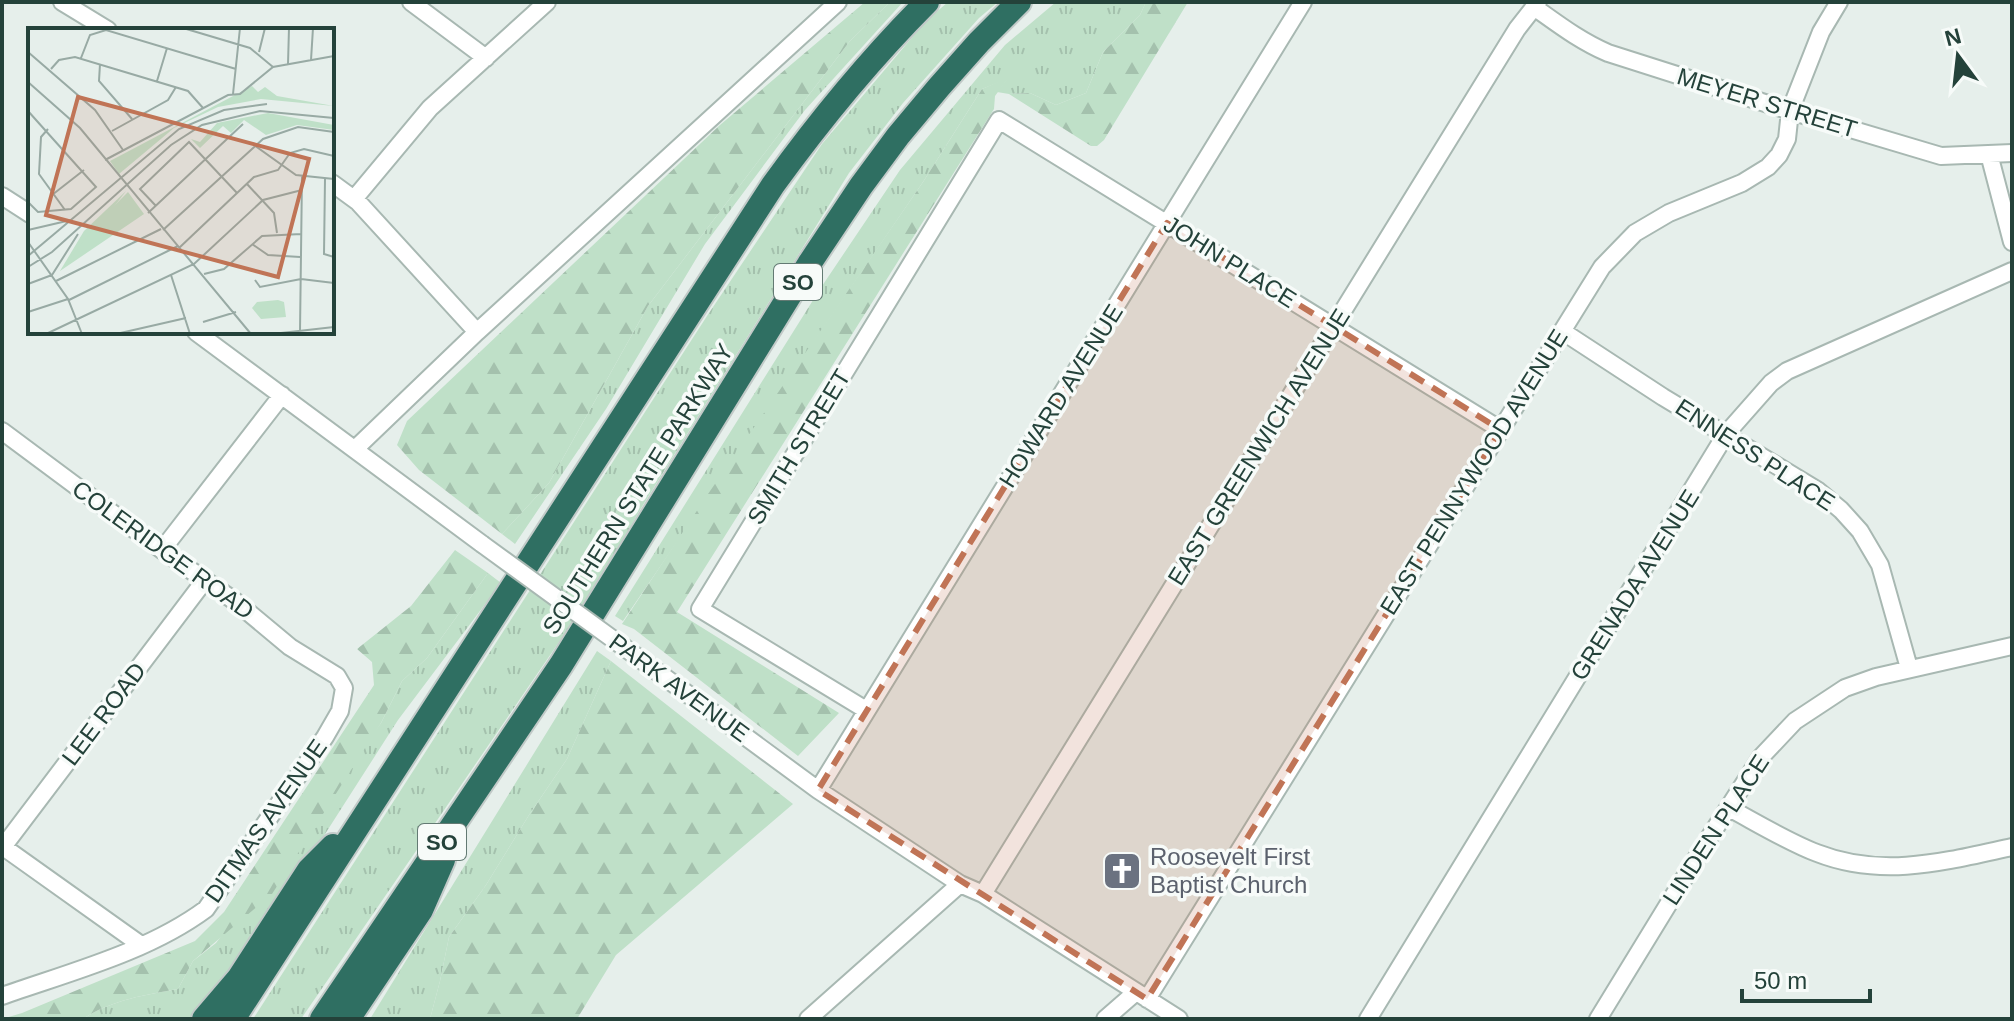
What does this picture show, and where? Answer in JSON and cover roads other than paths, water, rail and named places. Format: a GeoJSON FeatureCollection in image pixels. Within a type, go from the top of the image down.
{"type":"FeatureCollection","features":[{"type":"Feature","properties":{"kind":"highway","name":"SOUTHERN STATE PARKWAY"},"geometry":{"type":"LineString","coordinates":[[233,1019],[773,185],[850,85],[927,2]]}},
{"type":"Feature","properties":{"kind":"highway","name":"SOUTHERN STATE PARKWAY"},"geometry":{"type":"LineString","coordinates":[[322,1019],[578,639],[809,264],[861,186],[949,75],[1019,2]]}},
{"type":"Feature","properties":{"kind":"highway"},"geometry":{"type":"LineString","coordinates":[[348,1019],[421,910],[472,797]]}},
{"type":"Feature","properties":{"kind":"highway"},"geometry":{"type":"LineString","coordinates":[[204,1019],[244,971],[309,870],[373,803]]}},
{"type":"Feature","properties":{"kind":"street"},"geometry":{"type":"LineString","coordinates":[[62,2],[105,28]]}},
{"type":"Feature","properties":{"kind":"street"},"geometry":{"type":"LineString","coordinates":[[411,2],[486,58]]}},
{"type":"Feature","properties":{"kind":"street"},"geometry":{"type":"LineString","coordinates":[[354,199],[430,108],[547,2]]}},
{"type":"Feature","properties":{"kind":"street"},"geometry":{"type":"LineString","coordinates":[[355,449],[477,332],[838,2]]}},
{"type":"Feature","properties":{"kind":"street","name":"HOWARD AVENUE"},"geometry":{"type":"LineString","coordinates":[[818,790],[1303,2]]}},
{"type":"Feature","properties":{"kind":"street","name":"EAST PENNYWOOD AVENUE"},"geometry":{"type":"LineString","coordinates":[[1105,1019],[1141,996],[1602,267],[1635,233],[1669,213],[1742,183],[1768,167],[1779,155],[1787,139],[1790,111],[1821,32],[1839,2]]}},
{"type":"Feature","properties":{"kind":"street","name":"MEYER STREET"},"geometry":{"type":"LineString","coordinates":[[1536,4],[1589,45],[1790,111],[1941,156],[2012,153]]}},
{"type":"Feature","properties":{"kind":"street","name":"EAST GREENWICH AVENUE"},"geometry":{"type":"LineString","coordinates":[[983,894],[1517,29],[1536,4]]}},
{"type":"Feature","properties":{"kind":"street","name":"JOHN PLACE"},"geometry":{"type":"LineString","coordinates":[[999,120],[1501,430]]}},
{"type":"Feature","properties":{"kind":"street","name":"SMITH STREET"},"geometry":{"type":"LineString","coordinates":[[866,710],[700,609],[999,120]]}},
{"type":"Feature","properties":{"kind":"street"},"geometry":{"type":"LineString","coordinates":[[1989,154],[2012,242]]}},
{"type":"Feature","properties":{"kind":"street"},"geometry":{"type":"LineString","coordinates":[[334,184],[354,199],[477,332]]}},
{"type":"Feature","properties":{"kind":"street"},"geometry":{"type":"LineString","coordinates":[[2,196],[28,213]]}},
{"type":"Feature","properties":{"kind":"street","name":"GRENADA AVENUE"},"geometry":{"type":"LineString","coordinates":[[1368,1019],[1726,434],[1771,383],[1787,371],[2012,271]]}},
{"type":"Feature","properties":{"kind":"street","name":"ENNESS PLACE"},"geometry":{"type":"LineString","coordinates":[[1562,331],[1663,397],[1817,490],[1841,510],[1860,531],[1880,565],[1909,668]]}},
{"type":"Feature","properties":{"kind":"street","name":"PARK AVENUE"},"geometry":{"type":"LineString","coordinates":[[199,334],[818,790],[960,884],[983,894],[1179,1019]]}},
{"type":"Feature","properties":{"kind":"street"},"geometry":{"type":"LineString","coordinates":[[162,550],[282,395]]}},
{"type":"Feature","properties":{"kind":"street","name":"COLERIDGE ROAD"},"geometry":{"type":"LineString","coordinates":[[2,431],[236,602],[290,647],[325,668]]}},
{"type":"Feature","properties":{"kind":"street","name":"LEE ROAD"},"geometry":{"type":"LineString","coordinates":[[3,846],[205,580]]}},
{"type":"Feature","properties":{"kind":"street","name":"LINDEN PLACE"},"geometry":{"type":"LineString","coordinates":[[1598,1019],[1761,757],[1795,721],[1845,688],[1876,677],[2012,646]]}},
{"type":"Feature","properties":{"kind":"street","name":"DITMAS AVENUE"},"geometry":{"type":"LineString","coordinates":[[2,996],[141,945],[187,923],[206,909],[340,711],[344,688],[337,676],[325,668]]}},
{"type":"Feature","properties":{"kind":"street"},"geometry":{"type":"LineString","coordinates":[[1729,808],[1816,853],[1850,863],[1887,867],[1934,864],[2012,847]]}},
{"type":"Feature","properties":{"kind":"street"},"geometry":{"type":"LineString","coordinates":[[3,846],[141,945]]}},
{"type":"Feature","properties":{"kind":"street"},"geometry":{"type":"LineString","coordinates":[[808,1019],[960,884]]}},
{"type":"Feature","properties":{"kind":"place","name":"Roosevelt First Baptist Church"},"geometry":{"type":"Point","coordinates":[1122,871]}}]}
